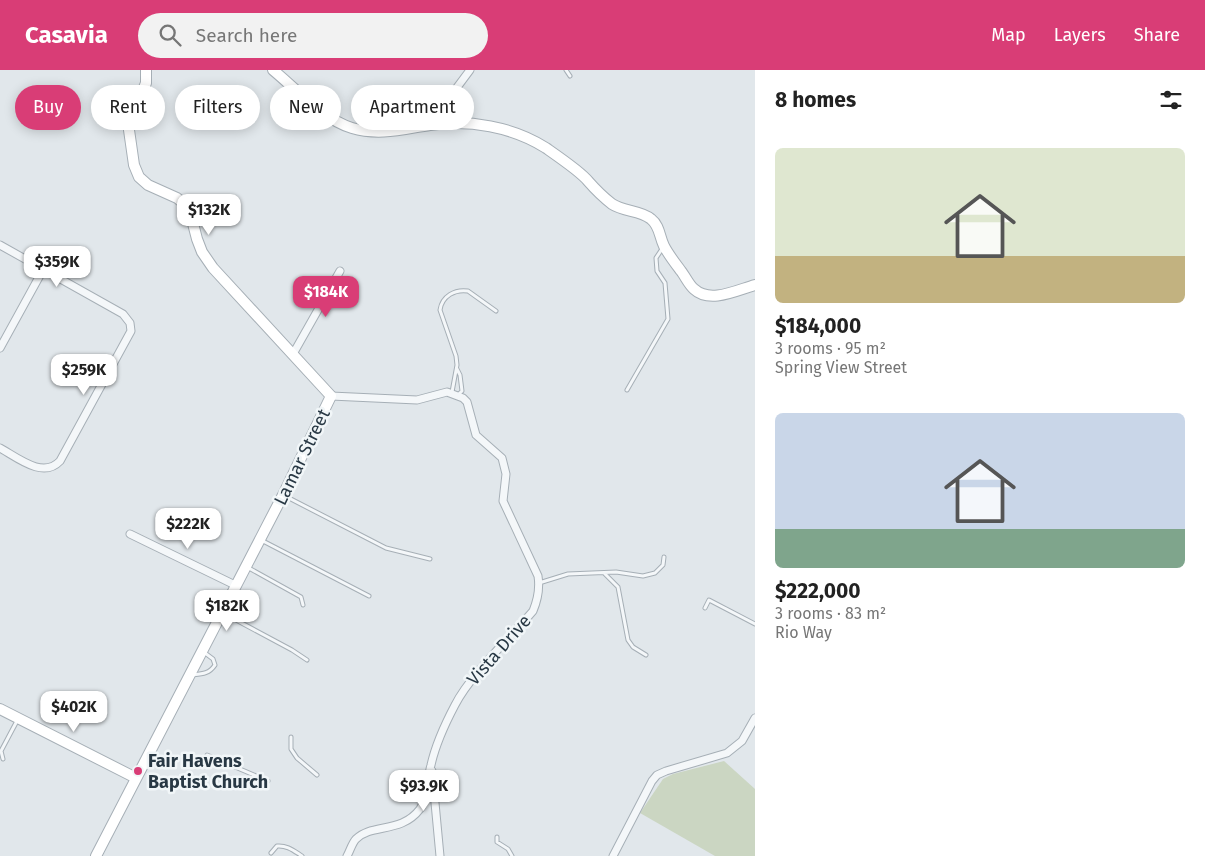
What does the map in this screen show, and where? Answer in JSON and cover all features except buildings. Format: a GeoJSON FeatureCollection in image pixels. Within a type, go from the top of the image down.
{"type":"FeatureCollection","features":[{"type":"Feature","properties":{"kind":"street","name":"Lamar Street"},"geometry":{"type":"LineString","coordinates":[[96,856],[237,586],[331,396],[205,257],[197,239],[191,212],[186,204],[148,185],[139,177],[134,165],[128,130],[146,84],[146,70]]}},
{"type":"Feature","properties":{"kind":"street"},"geometry":{"type":"LineString","coordinates":[[273,70],[339,124],[351,128]]}},
{"type":"Feature","properties":{"kind":"street"},"geometry":{"type":"LineString","coordinates":[[459,85],[470,70]]}},
{"type":"Feature","properties":{"kind":"street"},"geometry":{"type":"LineString","coordinates":[[474,124],[524,137],[546,148],[588,180],[612,204],[620,209],[640,213],[651,219],[659,230],[664,246],[694,290],[709,296],[719,296],[755,285]]}},
{"type":"Feature","properties":{"kind":"street"},"geometry":{"type":"LineString","coordinates":[[362,130],[371,132],[403,130]]}},
{"type":"Feature","properties":{"kind":"street"},"geometry":{"type":"LineString","coordinates":[[0,245],[123,314],[130,323],[130,334],[56,466],[41,469],[0,448]]}},
{"type":"Feature","properties":{"kind":"street"},"geometry":{"type":"LineString","coordinates":[[0,348],[44,268]]}},
{"type":"Feature","properties":{"kind":"street"},"geometry":{"type":"LineString","coordinates":[[293,354],[340,271]]}},
{"type":"Feature","properties":{"kind":"street"},"geometry":{"type":"LineString","coordinates":[[331,396],[418,400],[447,392],[455,394],[467,402],[476,435],[502,458],[506,474],[503,501],[538,576],[539,583]]}},
{"type":"Feature","properties":{"kind":"street"},"geometry":{"type":"LineString","coordinates":[[130,534],[237,586]]}},
{"type":"Feature","properties":{"kind":"street","name":"Vista Drive"},"geometry":{"type":"LineString","coordinates":[[347,856],[356,840],[368,831],[394,827],[411,818],[420,810],[424,804],[431,763],[455,704],[469,683],[533,612],[538,597],[539,583]]}},
{"type":"Feature","properties":{"kind":"street"},"geometry":{"type":"LineString","coordinates":[[0,710],[136,778]]}},
{"type":"Feature","properties":{"kind":"street"},"geometry":{"type":"LineString","coordinates":[[613,856],[633,816],[657,775],[727,753],[742,742],[755,718]]}},
{"type":"Feature","properties":{"kind":"street"},"geometry":{"type":"LineString","coordinates":[[431,763],[440,856]]}},
{"type":"Feature","properties":{"kind":"lane"},"geometry":{"type":"LineString","coordinates":[[566,70],[570,76]]}},
{"type":"Feature","properties":{"kind":"lane"},"geometry":{"type":"LineString","coordinates":[[627,390],[668,319],[665,283],[657,271],[656,258],[664,246]]}},
{"type":"Feature","properties":{"kind":"lane"},"geometry":{"type":"LineString","coordinates":[[457,368],[455,394],[462,391],[462,386],[454,349],[440,310],[444,299],[454,292],[468,290],[496,311]]}},
{"type":"Feature","properties":{"kind":"lane"},"geometry":{"type":"LineString","coordinates":[[284,493],[286,498],[372,542],[410,555],[430,559]]}},
{"type":"Feature","properties":{"kind":"lane"},"geometry":{"type":"LineString","coordinates":[[260,540],[370,596]]}},
{"type":"Feature","properties":{"kind":"lane"},"geometry":{"type":"LineString","coordinates":[[539,583],[568,574],[650,574],[663,565],[664,557]]}},
{"type":"Feature","properties":{"kind":"lane"},"geometry":{"type":"LineString","coordinates":[[246,567],[301,597],[303,605]]}},
{"type":"Feature","properties":{"kind":"lane"},"geometry":{"type":"LineString","coordinates":[[605,573],[618,588],[628,640],[646,655]]}},
{"type":"Feature","properties":{"kind":"lane"},"geometry":{"type":"LineString","coordinates":[[705,608],[709,600],[755,624]]}},
{"type":"Feature","properties":{"kind":"lane"},"geometry":{"type":"LineString","coordinates":[[223,613],[307,660]]}},
{"type":"Feature","properties":{"kind":"lane"},"geometry":{"type":"LineString","coordinates":[[191,675],[210,671],[215,665],[213,659],[202,652]]}},
{"type":"Feature","properties":{"kind":"lane"},"geometry":{"type":"LineString","coordinates":[[4,759],[1,751],[18,719]]}},
{"type":"Feature","properties":{"kind":"lane"},"geometry":{"type":"LineString","coordinates":[[291,737],[291,750],[297,758],[317,775]]}},
{"type":"Feature","properties":{"kind":"lane"},"geometry":{"type":"LineString","coordinates":[[207,755],[268,781]]}},
{"type":"Feature","properties":{"kind":"lane"},"geometry":{"type":"LineString","coordinates":[[497,837],[497,842],[508,849],[512,856]]}},
{"type":"Feature","properties":{"kind":"lane"},"geometry":{"type":"LineString","coordinates":[[271,853],[277,846],[282,845],[302,856]]}},
{"type":"Feature","properties":{"kind":"green space"},"geometry":{"type":"Polygon","coordinates":[[[724,761],[755,789],[755,856],[715,856],[640,813],[663,779],[673,774],[724,761]]]}},
{"type":"Feature","properties":{"kind":"place","name":"Fair Havens Baptist Church"},"geometry":{"type":"Point","coordinates":[138,771]}}]}
